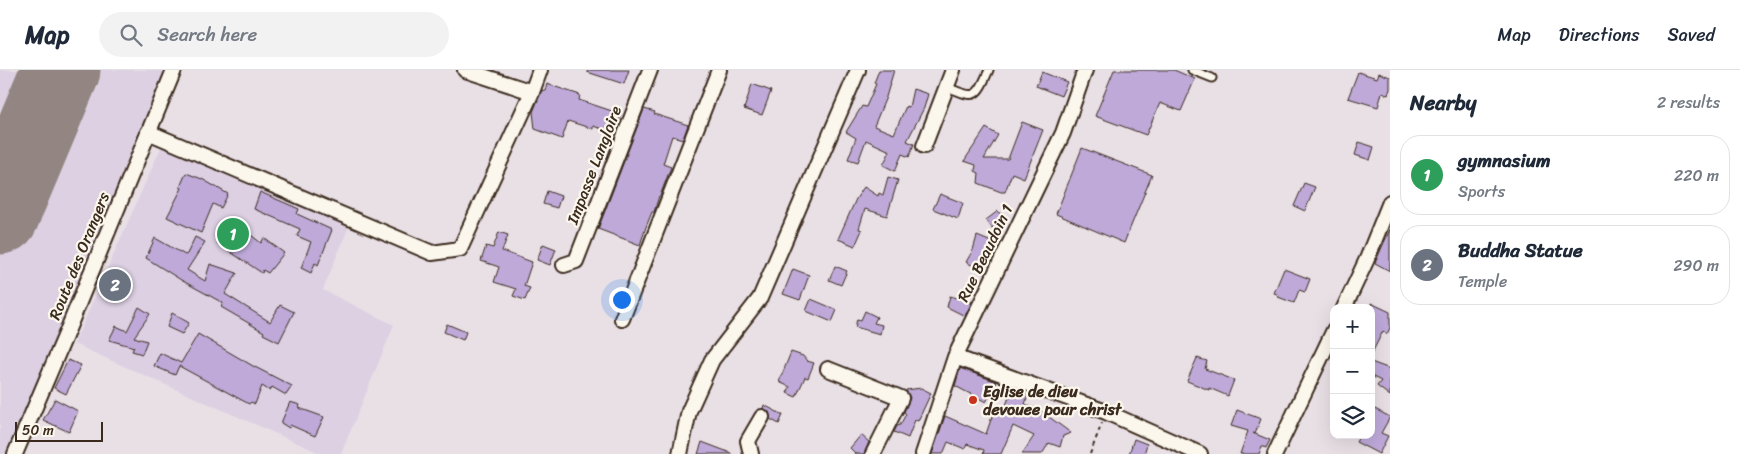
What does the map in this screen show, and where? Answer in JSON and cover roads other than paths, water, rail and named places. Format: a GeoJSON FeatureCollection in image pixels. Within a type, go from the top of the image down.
{"type":"FeatureCollection","features":[{"type":"Feature","properties":{"kind":"street","name":"Route des Orangers"},"geometry":{"type":"LineString","coordinates":[[15,454],[174,70]]}},
{"type":"Feature","properties":{"kind":"street"},"geometry":{"type":"LineString","coordinates":[[465,70],[532,92]]}},
{"type":"Feature","properties":{"kind":"street"},"geometry":{"type":"LineString","coordinates":[[148,132],[432,253],[460,250],[532,92],[540,70]]}},
{"type":"Feature","properties":{"kind":"street","name":"Impasse Langloire"},"geometry":{"type":"LineString","coordinates":[[564,265],[576,261],[650,70]]}},
{"type":"Feature","properties":{"kind":"street"},"geometry":{"type":"LineString","coordinates":[[622,319],[719,70]]}},
{"type":"Feature","properties":{"kind":"street"},"geometry":{"type":"LineString","coordinates":[[680,454],[689,411],[712,360],[760,298],[858,70]]}},
{"type":"Feature","properties":{"kind":"street"},"geometry":{"type":"LineString","coordinates":[[924,146],[954,70]]}},
{"type":"Feature","properties":{"kind":"street","name":"Rue Beaudoin 1"},"geometry":{"type":"LineString","coordinates":[[923,454],[955,357],[1063,132],[1085,70]]}},
{"type":"Feature","properties":{"kind":"street"},"geometry":{"type":"LineString","coordinates":[[1346,304],[1367,259],[1390,202]]}},
{"type":"Feature","properties":{"kind":"street"},"geometry":{"type":"LineString","coordinates":[[1275,454],[1330,338]]}},
{"type":"Feature","properties":{"kind":"street"},"geometry":{"type":"LineString","coordinates":[[955,357],[1106,412],[1200,454]]}},
{"type":"Feature","properties":{"kind":"street"},"geometry":{"type":"LineString","coordinates":[[828,369],[901,398],[873,454]]}},
{"type":"Feature","properties":{"kind":"street"},"geometry":{"type":"LineString","coordinates":[[750,454],[748,441],[762,418]]}},
{"type":"Feature","properties":{"kind":"lane"},"geometry":{"type":"LineString","coordinates":[[947,87],[966,95],[973,95],[979,92],[988,70]]}},
{"type":"Feature","properties":{"kind":"lane"},"geometry":{"type":"LineString","coordinates":[[1192,70],[1212,78]]}},
{"type":"Feature","properties":{"kind":"place","name":"gymnasium"},"geometry":{"type":"Point","coordinates":[233,234]}},
{"type":"Feature","properties":{"kind":"place","name":"Buddha Statue"},"geometry":{"type":"Point","coordinates":[115,285]}},
{"type":"Feature","properties":{"kind":"place","name":"Eglise de dieu devouee pour christ"},"geometry":{"type":"Point","coordinates":[973,400]}}]}
